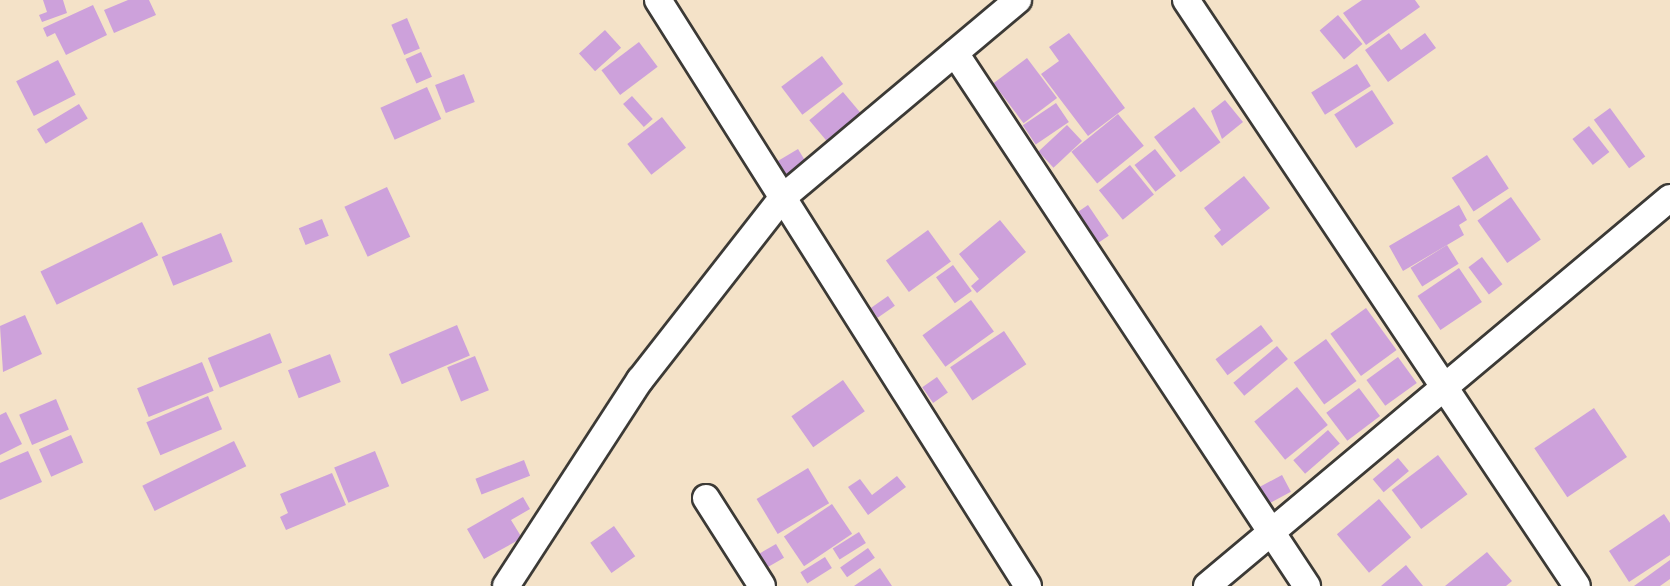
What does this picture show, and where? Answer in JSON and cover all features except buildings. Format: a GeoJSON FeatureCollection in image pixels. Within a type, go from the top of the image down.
{"type":"FeatureCollection","features":[{"type":"Feature","properties":{"kind":"street"},"geometry":{"type":"LineString","coordinates":[[658,0],[1028,586]]}},
{"type":"Feature","properties":{"kind":"street"},"geometry":{"type":"LineString","coordinates":[[506,586],[640,380],[782,198],[1018,0]]}},
{"type":"Feature","properties":{"kind":"street"},"geometry":{"type":"LineString","coordinates":[[1186,0],[1441,387],[1577,586]]}},
{"type":"Feature","properties":{"kind":"street"},"geometry":{"type":"LineString","coordinates":[[955,53],[1307,586]]}},
{"type":"Feature","properties":{"kind":"street"},"geometry":{"type":"LineString","coordinates":[[1207,586],[1441,387],[1670,198]]}},
{"type":"Feature","properties":{"kind":"street"},"geometry":{"type":"LineString","coordinates":[[706,498],[762,586]]}}]}
